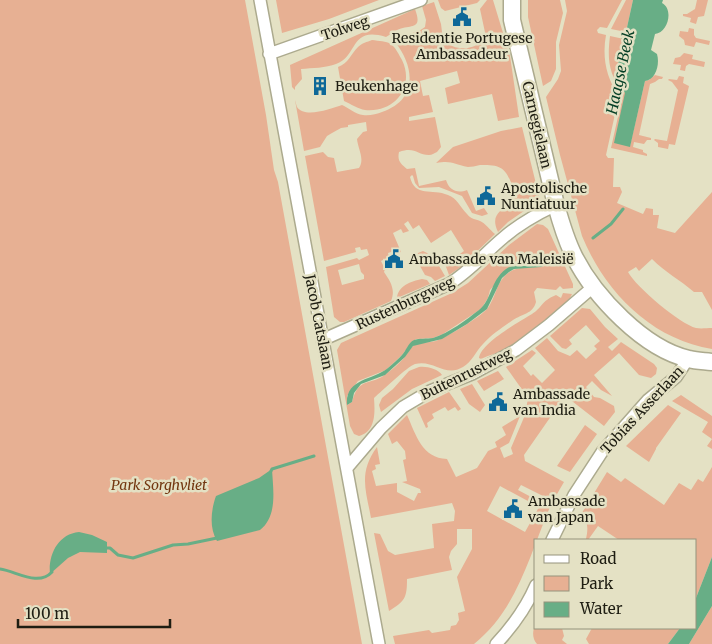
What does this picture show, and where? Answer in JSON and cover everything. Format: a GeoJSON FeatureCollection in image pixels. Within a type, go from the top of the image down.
{"type":"FeatureCollection","features":[{"type":"Feature","properties":{"kind":"main road","name":"Carnegielaan"},"geometry":{"type":"LineString","coordinates":[[505,0],[512,20],[556,205],[564,234],[575,258],[593,287],[623,320],[641,335],[670,352],[688,359],[712,362]]}},
{"type":"Feature","properties":{"kind":"main road","name":"Carnegielaan"},"geometry":{"type":"LineString","coordinates":[[512,0],[512,20]]}},
{"type":"Feature","properties":{"kind":"street","name":"Jacob Catslaan"},"geometry":{"type":"LineString","coordinates":[[260,0],[379,644]]}},
{"type":"Feature","properties":{"kind":"street","name":"Tolweg"},"geometry":{"type":"LineString","coordinates":[[269,54],[421,0]]}},
{"type":"Feature","properties":{"kind":"street","name":"Rustenburgweg"},"geometry":{"type":"LineString","coordinates":[[322,340],[463,276],[503,238],[540,212],[556,205]]}},
{"type":"Feature","properties":{"kind":"street","name":"Buitenrustweg"},"geometry":{"type":"LineString","coordinates":[[347,468],[381,428],[404,407],[430,390],[472,374],[516,350],[550,325],[593,287]]}},
{"type":"Feature","properties":{"kind":"street","name":"Tobias Asserlaan"},"geometry":{"type":"LineString","coordinates":[[552,539],[574,495],[602,452],[648,400],[676,377],[688,359]]}},
{"type":"Feature","properties":{"kind":"street"},"geometry":{"type":"LineString","coordinates":[[496,644],[512,628],[534,589]]}},
{"type":"Feature","properties":{"kind":"green space","name":"Park Sorghvliet"},"geometry":{"type":"Polygon","coordinates":[[[0,0],[245,0],[274,170],[278,182],[362,644],[0,644],[0,0]]]}},
{"type":"Feature","properties":{"kind":"green space"},"geometry":{"type":"Polygon","coordinates":[[[276,0],[379,0],[329,19],[282,33],[276,0]]]}},
{"type":"Feature","properties":{"kind":"green space"},"geometry":{"type":"Polygon","coordinates":[[[438,0],[480,0],[477,3],[445,11],[441,8],[438,0]]]}},
{"type":"Feature","properties":{"kind":"green space"},"geometry":{"type":"Polygon","coordinates":[[[487,0],[493,0],[510,56],[519,117],[498,121],[492,94],[448,104],[445,88],[460,83],[457,71],[420,81],[423,96],[429,95],[433,112],[409,117],[409,121],[435,117],[441,147],[437,152],[430,155],[412,150],[404,150],[399,152],[399,160],[407,169],[415,168],[419,186],[446,180],[454,190],[460,192],[467,190],[476,211],[484,208],[488,214],[482,216],[472,213],[462,196],[439,187],[419,188],[413,176],[410,177],[412,184],[420,190],[451,196],[469,216],[482,222],[495,234],[462,266],[449,275],[445,264],[464,251],[451,230],[431,243],[419,225],[413,229],[408,221],[404,224],[409,231],[403,233],[401,229],[393,233],[401,252],[395,254],[394,251],[388,253],[389,257],[381,261],[385,269],[384,272],[393,289],[391,301],[344,322],[340,322],[334,317],[326,267],[357,258],[359,260],[369,255],[367,249],[361,250],[360,247],[355,248],[356,252],[324,261],[305,156],[323,152],[328,157],[334,158],[337,172],[359,168],[361,158],[357,139],[363,132],[367,131],[366,122],[341,128],[327,136],[320,147],[304,151],[295,100],[297,107],[306,112],[319,112],[342,105],[363,115],[373,115],[394,107],[402,100],[410,82],[406,62],[395,42],[396,38],[419,31],[425,27],[426,20],[422,6],[434,2],[441,24],[443,40],[459,48],[476,45],[486,37],[480,9],[487,0]],[[359,264],[338,270],[342,285],[364,279],[364,275],[359,264]]]}},
{"type":"Feature","properties":{"kind":"green space"},"geometry":{"type":"Polygon","coordinates":[[[528,0],[560,0],[563,13],[556,42],[556,69],[551,81],[543,86],[528,17],[528,0]]]}},
{"type":"Feature","properties":{"kind":"green space"},"geometry":{"type":"Polygon","coordinates":[[[565,0],[622,0],[607,28],[600,27],[597,30],[598,33],[606,35],[606,67],[611,82],[619,96],[606,155],[608,158],[614,158],[613,187],[620,187],[622,192],[617,203],[643,214],[646,208],[653,209],[653,215],[659,215],[657,228],[675,233],[712,192],[712,310],[702,292],[694,292],[652,259],[639,271],[636,267],[628,272],[640,287],[680,320],[696,328],[712,328],[712,349],[690,344],[669,335],[650,324],[633,310],[603,276],[582,236],[546,97],[561,71],[559,45],[567,11],[565,0]]]}},
{"type":"Feature","properties":{"kind":"green space"},"geometry":{"type":"Polygon","coordinates":[[[626,0],[633,0],[626,32],[611,29],[626,0]]]}},
{"type":"Feature","properties":{"kind":"green space"},"geometry":{"type":"Polygon","coordinates":[[[697,0],[708,0],[704,16],[698,17],[696,24],[690,22],[691,18],[683,16],[683,14],[687,14],[695,9],[697,0]]]}},
{"type":"Feature","properties":{"kind":"green space"},"geometry":{"type":"Polygon","coordinates":[[[415,9],[418,21],[414,26],[397,30],[386,37],[366,35],[356,43],[343,60],[336,64],[301,69],[302,79],[295,87],[295,90],[292,87],[290,65],[415,9]]]}},
{"type":"Feature","properties":{"kind":"green space"},"geometry":{"type":"Polygon","coordinates":[[[689,28],[694,29],[696,38],[710,41],[709,45],[696,42],[694,47],[685,45],[684,40],[679,36],[680,31],[688,32],[689,28]]]}},
{"type":"Feature","properties":{"kind":"green space"},"geometry":{"type":"Polygon","coordinates":[[[610,36],[624,39],[615,77],[625,93],[630,146],[645,81],[655,75],[663,77],[650,84],[639,135],[651,138],[651,140],[647,140],[644,144],[634,142],[633,147],[643,150],[647,156],[611,148],[623,94],[615,80],[610,66],[610,36]]]}},
{"type":"Feature","properties":{"kind":"green space"},"geometry":{"type":"Polygon","coordinates":[[[372,40],[387,42],[394,47],[402,60],[406,80],[400,96],[393,103],[376,110],[365,110],[344,101],[338,67],[347,61],[360,46],[372,40]]]}},
{"type":"Feature","properties":{"kind":"green space"},"geometry":{"type":"Polygon","coordinates":[[[684,53],[693,55],[692,59],[705,62],[704,67],[689,64],[686,66],[685,71],[680,70],[681,65],[673,64],[675,58],[680,57],[684,53]]]}},
{"type":"Feature","properties":{"kind":"green space"},"geometry":{"type":"Polygon","coordinates":[[[679,76],[684,77],[683,83],[689,86],[675,145],[669,144],[668,149],[658,147],[655,139],[667,141],[678,90],[668,80],[677,80],[679,76]]]}},
{"type":"Feature","properties":{"kind":"green space"},"geometry":{"type":"Polygon","coordinates":[[[522,127],[540,200],[508,222],[498,232],[495,219],[516,194],[504,171],[496,166],[489,165],[468,167],[449,162],[436,163],[453,147],[501,131],[522,127]]]}},
{"type":"Feature","properties":{"kind":"green space"},"geometry":{"type":"Polygon","coordinates":[[[537,224],[543,225],[548,229],[573,284],[573,288],[563,289],[560,286],[556,290],[537,288],[534,292],[535,306],[493,334],[469,362],[457,370],[445,370],[422,363],[412,366],[374,398],[373,421],[369,430],[359,436],[354,434],[350,426],[337,350],[341,343],[452,293],[468,283],[509,245],[537,224]],[[553,258],[539,263],[513,265],[490,290],[488,298],[481,309],[443,334],[433,338],[416,339],[386,370],[358,381],[347,396],[347,405],[352,402],[358,388],[389,371],[404,358],[413,346],[418,343],[433,342],[441,339],[483,313],[490,305],[501,281],[508,273],[519,268],[542,266],[553,258]]]}},
{"type":"Feature","properties":{"kind":"green space"},"geometry":{"type":"Polygon","coordinates":[[[423,251],[433,258],[445,276],[435,281],[425,275],[416,259],[418,253],[423,251]]]}},
{"type":"Feature","properties":{"kind":"green space"},"geometry":{"type":"Polygon","coordinates":[[[422,279],[427,280],[430,284],[397,298],[402,287],[422,279]]]}},
{"type":"Feature","properties":{"kind":"green space"},"geometry":{"type":"Polygon","coordinates":[[[563,293],[572,294],[569,300],[530,334],[507,349],[481,359],[479,358],[481,352],[493,340],[535,312],[547,300],[556,295],[561,298],[563,293]]]}},
{"type":"Feature","properties":{"kind":"green space"},"geometry":{"type":"Polygon","coordinates":[[[582,308],[590,309],[618,339],[608,347],[612,351],[621,342],[654,364],[657,368],[656,374],[651,378],[639,375],[619,353],[594,375],[612,396],[601,390],[592,381],[586,387],[594,397],[600,398],[614,406],[615,412],[604,426],[568,398],[563,399],[524,455],[525,461],[564,482],[553,501],[521,485],[518,490],[550,507],[537,539],[534,539],[534,548],[520,581],[501,615],[489,630],[474,644],[395,644],[393,636],[429,630],[432,633],[450,630],[451,626],[456,625],[459,620],[458,613],[465,611],[457,577],[472,549],[472,529],[457,529],[457,544],[449,557],[452,570],[407,579],[406,595],[399,604],[389,611],[374,533],[380,534],[388,551],[395,555],[434,548],[432,524],[454,521],[455,511],[452,503],[371,518],[365,474],[371,456],[377,447],[380,464],[375,465],[376,469],[372,471],[376,486],[397,483],[397,492],[414,501],[418,493],[421,493],[420,489],[402,482],[407,481],[403,460],[406,459],[405,451],[397,441],[392,444],[388,434],[407,415],[421,444],[431,455],[447,459],[456,477],[477,468],[488,451],[497,447],[495,442],[506,435],[502,427],[520,416],[509,443],[500,448],[504,458],[513,454],[511,448],[525,415],[528,398],[506,367],[532,350],[536,353],[523,366],[531,376],[533,374],[542,383],[555,370],[535,348],[547,338],[558,351],[570,356],[577,350],[586,359],[597,349],[594,346],[600,341],[586,325],[569,340],[572,344],[566,349],[562,348],[550,336],[582,308]],[[500,486],[487,511],[525,532],[539,507],[500,486]]]}},
{"type":"Feature","properties":{"kind":"green space"},"geometry":{"type":"Polygon","coordinates":[[[419,367],[432,368],[442,375],[412,389],[381,412],[379,405],[382,398],[409,371],[419,367]]]}},
{"type":"Feature","properties":{"kind":"green space"},"geometry":{"type":"Polygon","coordinates":[[[498,371],[504,379],[484,391],[477,381],[498,371]]]}},
{"type":"Feature","properties":{"kind":"green space"},"geometry":{"type":"Polygon","coordinates":[[[472,384],[485,405],[480,412],[469,404],[460,389],[472,384]]]}},
{"type":"Feature","properties":{"kind":"green space"},"geometry":{"type":"Polygon","coordinates":[[[449,392],[461,409],[458,411],[455,407],[448,411],[445,407],[432,414],[434,418],[427,423],[428,427],[426,428],[417,408],[449,392]]]}},
{"type":"Feature","properties":{"kind":"green space"},"geometry":{"type":"Polygon","coordinates":[[[681,395],[712,416],[712,439],[702,432],[708,422],[672,401],[681,395]]]}},
{"type":"Feature","properties":{"kind":"green space"},"geometry":{"type":"Polygon","coordinates":[[[668,405],[681,413],[656,448],[649,462],[626,446],[668,405]]]}},
{"type":"Feature","properties":{"kind":"green space"},"geometry":{"type":"Polygon","coordinates":[[[585,425],[597,434],[570,472],[557,466],[585,425]]]}},
{"type":"Feature","properties":{"kind":"green space"},"geometry":{"type":"Polygon","coordinates":[[[712,439],[712,449],[707,446],[712,439]]]}},
{"type":"Feature","properties":{"kind":"green space"},"geometry":{"type":"Polygon","coordinates":[[[712,467],[712,557],[697,595],[697,539],[618,539],[598,526],[589,539],[586,539],[587,526],[585,520],[580,516],[607,472],[621,482],[625,478],[664,505],[679,483],[691,490],[698,479],[703,482],[712,467]]]}},
{"type":"Feature","properties":{"kind":"green space"},"geometry":{"type":"Polygon","coordinates":[[[712,606],[712,644],[689,644],[712,606]]]}},
{"type":"Feature","properties":{"kind":"green space"},"geometry":{"type":"Polygon","coordinates":[[[534,629],[562,629],[564,636],[562,640],[567,644],[537,644],[533,634],[534,629]]]}},
{"type":"Feature","properties":{"kind":"green space"},"geometry":{"type":"Polygon","coordinates":[[[591,629],[679,629],[668,644],[589,644],[586,639],[591,629]]]}},
{"type":"Feature","properties":{"kind":"water"},"geometry":{"type":"Polygon","coordinates":[[[633,0],[663,0],[662,3],[668,10],[668,20],[663,30],[655,34],[651,50],[657,54],[657,67],[652,78],[645,81],[630,147],[614,143],[625,93],[615,77],[624,40],[621,39],[622,31],[626,32],[633,0]]]}},
{"type":"Feature","properties":{"kind":"water"},"geometry":{"type":"Polygon","coordinates":[[[553,258],[554,261],[541,267],[514,269],[509,272],[502,278],[487,309],[442,339],[413,346],[405,357],[385,375],[361,384],[354,393],[352,402],[347,405],[350,390],[355,385],[388,368],[402,355],[412,341],[439,336],[479,310],[486,301],[497,279],[506,269],[518,265],[535,264],[553,258]]]}},
{"type":"Feature","properties":{"kind":"water"},"geometry":{"type":"Polygon","coordinates":[[[272,469],[273,502],[270,517],[266,524],[260,530],[217,541],[214,536],[212,519],[216,496],[259,478],[272,469]]]}},
{"type":"Feature","properties":{"kind":"water"},"geometry":{"type":"Polygon","coordinates":[[[79,532],[92,535],[107,542],[107,553],[80,552],[68,558],[50,574],[53,553],[60,541],[79,532]]]}},
{"type":"Feature","properties":{"kind":"water"},"geometry":{"type":"Polygon","coordinates":[[[712,557],[712,606],[689,644],[668,644],[679,629],[697,629],[697,595],[712,557]]]}},
{"type":"Feature","properties":{"kind":"waterway","name":"Haagse Beek"},"geometry":{"type":"LineString","coordinates":[[593,238],[611,224],[623,209]]}},
{"type":"Feature","properties":{"kind":"waterway","name":"Haagse Beek"},"geometry":{"type":"LineString","coordinates":[[271,471],[272,469],[314,456]]}},
{"type":"Feature","properties":{"kind":"waterway","name":"Haagse Beek"},"geometry":{"type":"LineString","coordinates":[[105,548],[110,548],[118,555],[133,558],[173,545],[217,538]]}},
{"type":"Feature","properties":{"kind":"waterway","name":"Haagse Beek"},"geometry":{"type":"LineString","coordinates":[[0,569],[34,578],[40,578],[52,572]]}},
{"type":"Feature","properties":{"kind":"place","name":"Residentie Portugese Ambassadeur"},"geometry":{"type":"Point","coordinates":[462,17]}},
{"type":"Feature","properties":{"kind":"place","name":"Beukenhage"},"geometry":{"type":"Point","coordinates":[320,86]}},
{"type":"Feature","properties":{"kind":"place","name":"Apostolische Nuntiatuur"},"geometry":{"type":"Point","coordinates":[486,196]}},
{"type":"Feature","properties":{"kind":"place","name":"Ambassade van Maleisië"},"geometry":{"type":"Point","coordinates":[394,259]}},
{"type":"Feature","properties":{"kind":"place","name":"Ambassade van India"},"geometry":{"type":"Point","coordinates":[498,402]}},
{"type":"Feature","properties":{"kind":"place","name":"Ambassade van Japan"},"geometry":{"type":"Point","coordinates":[513,509]}}]}
